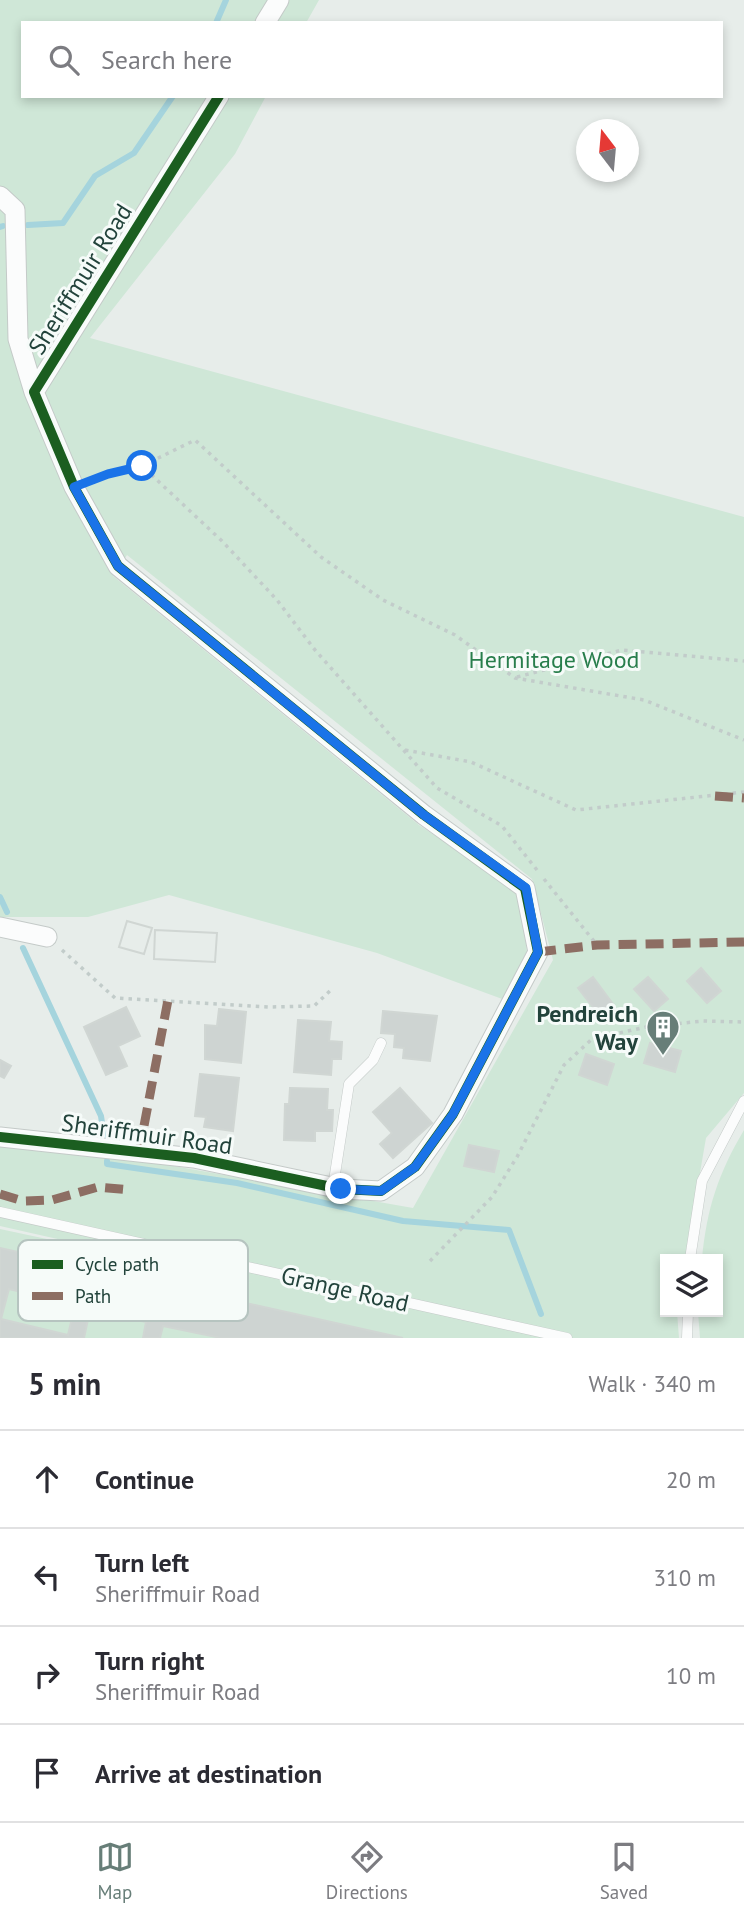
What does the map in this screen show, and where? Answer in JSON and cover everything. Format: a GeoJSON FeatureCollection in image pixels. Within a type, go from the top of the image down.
{"type":"FeatureCollection","features":[{"type":"Feature","properties":{"kind":"street"},"geometry":{"type":"LineString","coordinates":[[266,21],[279,0]]}},
{"type":"Feature","properties":{"kind":"street","name":"Sheriffmuir Road"},"geometry":{"type":"LineString","coordinates":[[0,1137],[194,1158],[333,1187],[381,1191],[415,1167],[453,1114],[538,952],[526,888],[424,815],[118,566],[74,487],[34,392],[218,98]]}},
{"type":"Feature","properties":{"kind":"street"},"geometry":{"type":"LineString","coordinates":[[0,196],[15,210],[18,339],[34,392]]}},
{"type":"Feature","properties":{"kind":"street"},"geometry":{"type":"LineString","coordinates":[[0,927],[47,937]]}},
{"type":"Feature","properties":{"kind":"lane"},"geometry":{"type":"LineString","coordinates":[[333,1187],[349,1084],[373,1060],[382,1043]]}},
{"type":"Feature","properties":{"kind":"lane"},"geometry":{"type":"LineString","coordinates":[[691,1254],[702,1181],[744,1101]]}},
{"type":"Feature","properties":{"kind":"lane","name":"Grange Road"},"geometry":{"type":"LineString","coordinates":[[0,1212],[126,1240]]}},
{"type":"Feature","properties":{"kind":"lane","name":"Grange Road"},"geometry":{"type":"LineString","coordinates":[[248,1267],[566,1338]]}},
{"type":"Feature","properties":{"kind":"lane"},"geometry":{"type":"LineString","coordinates":[[687,1338],[688,1317]]}},
{"type":"Feature","properties":{"kind":"path"},"geometry":{"type":"LineString","coordinates":[[74,487],[108,474],[142,466],[195,440],[321,557],[383,600],[455,635],[515,678],[644,700],[744,740]]}},
{"type":"Feature","properties":{"kind":"path"},"geometry":{"type":"LineString","coordinates":[[142,466],[222,541],[437,788],[502,826],[597,945]]}},
{"type":"Feature","properties":{"kind":"path"},"geometry":{"type":"LineString","coordinates":[[515,678],[622,650],[744,661]]}},
{"type":"Feature","properties":{"kind":"path"},"geometry":{"type":"LineString","coordinates":[[405,750],[471,762],[576,810],[744,792]]}},
{"type":"Feature","properties":{"kind":"path"},"geometry":{"type":"LineString","coordinates":[[47,937],[116,998],[269,1007],[314,1006],[333,989]]}},
{"type":"Feature","properties":{"kind":"path"},"geometry":{"type":"LineString","coordinates":[[430,1261],[492,1197],[517,1157],[564,1065],[592,1039],[646,1027],[703,1021],[744,1022]]}},
{"type":"Feature","properties":{"kind":"green space","name":"Hermitage Wood"},"geometry":{"type":"Polygon","coordinates":[[[0,0],[319,0],[307,21],[21,21],[21,98],[265,98],[235,154],[90,338],[744,517],[744,1093],[706,1138],[686,1254],[660,1254],[660,1317],[677,1317],[679,1338],[0,1338],[0,1229],[51,1240],[18,1240],[18,1321],[248,1321],[248,1282],[257,1284],[248,1282],[248,1240],[62,1240],[0,1226],[0,1144],[88,1151],[413,1208],[553,960],[532,879],[127,555],[113,576],[419,825],[520,892],[527,952],[505,1000],[377,953],[169,895],[88,917],[0,917],[0,0]]]}},
{"type":"Feature","properties":{"kind":"green space"},"geometry":{"type":"Polygon","coordinates":[[[744,1130],[744,1338],[700,1338],[698,1317],[723,1317],[723,1254],[703,1254],[715,1192],[744,1130]]]}},
{"type":"Feature","properties":{"kind":"building"},"geometry":{"type":"Polygon","coordinates":[[[127,921],[152,928],[144,954],[119,947],[127,921]]]}},
{"type":"Feature","properties":{"kind":"building"},"geometry":{"type":"Polygon","coordinates":[[[127,921],[152,928],[144,954],[119,947],[127,921]]]}},
{"type":"Feature","properties":{"kind":"building"},"geometry":{"type":"Polygon","coordinates":[[[155,930],[217,933],[215,962],[154,959],[155,930]]]}},
{"type":"Feature","properties":{"kind":"building"},"geometry":{"type":"Polygon","coordinates":[[[155,930],[217,933],[215,962],[154,959],[155,930]]]}},
{"type":"Feature","properties":{"kind":"building"},"geometry":{"type":"Polygon","coordinates":[[[701,968],[721,991],[707,1003],[687,981],[701,968]]]}},
{"type":"Feature","properties":{"kind":"building"},"geometry":{"type":"Polygon","coordinates":[[[593,977],[613,1004],[599,1015],[578,988],[593,977]]]}},
{"type":"Feature","properties":{"kind":"building"},"geometry":{"type":"Polygon","coordinates":[[[648,977],[668,999],[654,1011],[634,989],[648,977]]]}},
{"type":"Feature","properties":{"kind":"building"},"geometry":{"type":"Polygon","coordinates":[[[126,1007],[140,1036],[118,1046],[127,1066],[106,1075],[84,1027],[126,1007]]]}},
{"type":"Feature","properties":{"kind":"building"},"geometry":{"type":"Polygon","coordinates":[[[219,1009],[246,1012],[241,1063],[205,1059],[205,1025],[217,1026],[219,1009]]]}},
{"type":"Feature","properties":{"kind":"building"},"geometry":{"type":"Polygon","coordinates":[[[383,1011],[437,1016],[430,1061],[403,1058],[404,1048],[394,1047],[395,1034],[381,1033],[383,1011]]]}},
{"type":"Feature","properties":{"kind":"building"},"geometry":{"type":"Polygon","coordinates":[[[298,1020],[331,1022],[329,1041],[342,1042],[341,1059],[332,1059],[331,1075],[294,1072],[298,1020]]]}},
{"type":"Feature","properties":{"kind":"building","name":"Pendreich Way"},"geometry":{"type":"Polygon","coordinates":[[[650,1043],[681,1051],[675,1072],[644,1063],[650,1043]]]}},
{"type":"Feature","properties":{"kind":"building"},"geometry":{"type":"Polygon","coordinates":[[[586,1054],[614,1064],[607,1085],[579,1075],[586,1054]]]}},
{"type":"Feature","properties":{"kind":"building"},"geometry":{"type":"Polygon","coordinates":[[[0,1060],[11,1066],[4,1078],[0,1076],[0,1060]]]}},
{"type":"Feature","properties":{"kind":"building"},"geometry":{"type":"Polygon","coordinates":[[[200,1074],[239,1078],[233,1131],[204,1127],[206,1117],[195,1116],[200,1074]]]}},
{"type":"Feature","properties":{"kind":"building"},"geometry":{"type":"Polygon","coordinates":[[[290,1088],[328,1089],[327,1110],[333,1110],[332,1131],[315,1131],[315,1141],[284,1140],[285,1104],[289,1104],[290,1088]]]}},
{"type":"Feature","properties":{"kind":"building"},"geometry":{"type":"Polygon","coordinates":[[[400,1088],[432,1123],[393,1158],[380,1144],[392,1133],[373,1112],[400,1088]]]}},
{"type":"Feature","properties":{"kind":"building"},"geometry":{"type":"Polygon","coordinates":[[[469,1145],[499,1151],[494,1172],[464,1166],[469,1145]]]}},
{"type":"Feature","properties":{"kind":"building"},"geometry":{"type":"Polygon","coordinates":[[[0,1248],[18,1252],[18,1291],[9,1289],[1,1319],[68,1335],[71,1321],[88,1321],[84,1338],[0,1338],[0,1248]]]}},
{"type":"Feature","properties":{"kind":"building"},"geometry":{"type":"Polygon","coordinates":[[[248,1303],[403,1338],[221,1338],[163,1326],[160,1338],[143,1338],[146,1322],[141,1321],[248,1321],[248,1303]]]}},
{"type":"Feature","properties":{"kind":"waterway"},"geometry":{"type":"LineString","coordinates":[[217,21],[226,0]]}},
{"type":"Feature","properties":{"kind":"waterway"},"geometry":{"type":"LineString","coordinates":[[28,225],[63,223],[95,176],[134,153],[172,98]]}},
{"type":"Feature","properties":{"kind":"waterway"},"geometry":{"type":"LineString","coordinates":[[0,897],[7,912]]}},
{"type":"Feature","properties":{"kind":"waterway"},"geometry":{"type":"LineString","coordinates":[[23,948],[101,1116],[104,1136]]}},
{"type":"Feature","properties":{"kind":"waterway"},"geometry":{"type":"LineString","coordinates":[[107,1161],[107,1164],[237,1183],[403,1221],[509,1230],[541,1314]]}},
{"type":"Feature","properties":{"kind":"marked path"},"geometry":{"type":"LineString","coordinates":[[715,796],[744,798]]}},
{"type":"Feature","properties":{"kind":"marked path"},"geometry":{"type":"LineString","coordinates":[[538,952],[597,945],[744,942]]}},
{"type":"Feature","properties":{"kind":"marked path"},"geometry":{"type":"LineString","coordinates":[[139,1152],[168,1000]]}},
{"type":"Feature","properties":{"kind":"marked path"},"geometry":{"type":"LineString","coordinates":[[0,1194],[23,1201],[52,1200],[98,1187],[131,1190]]}},
{"type":"Feature","properties":{"kind":"cycle path"},"geometry":{"type":"LineString","coordinates":[[0,1137],[194,1158],[341,1189],[381,1191],[415,1167],[453,1114],[538,952],[525,888],[424,815],[118,566],[74,487],[34,392],[218,98]]}},
{"type":"Feature","properties":{"kind":"place","name":"Pendreich Way"},"geometry":{"type":"Point","coordinates":[663,1057]}},
{"type":"Feature","properties":{"kind":"route"},"geometry":{"type":"LineString","coordinates":[[142,466],[108,474],[74,487],[118,566],[424,815],[526,888],[538,952],[453,1114],[415,1167],[381,1191],[341,1189]]}}]}
